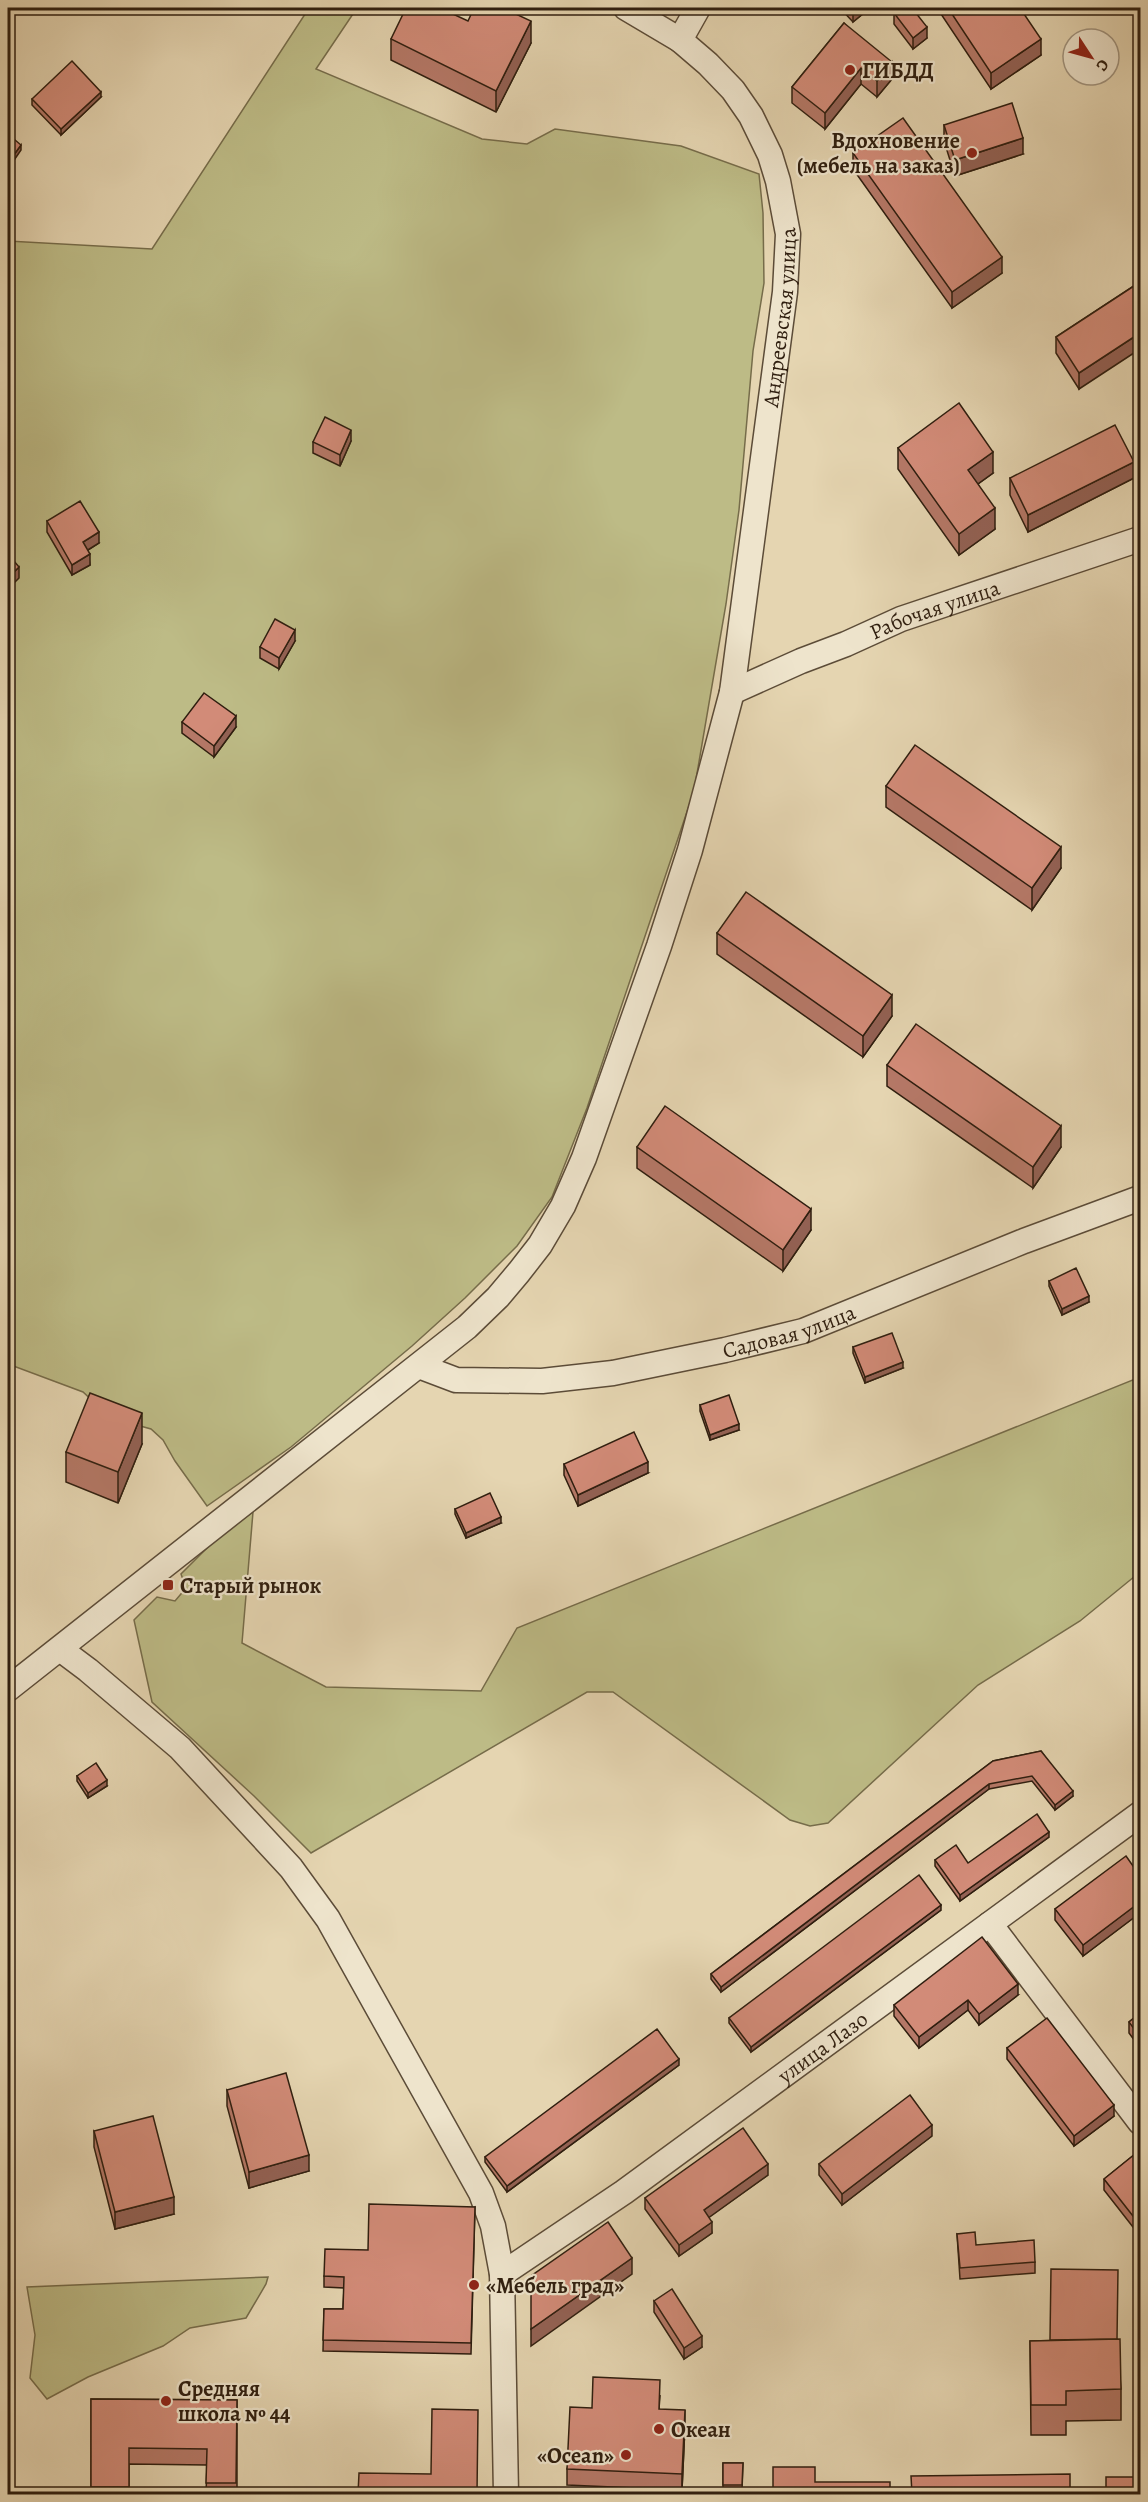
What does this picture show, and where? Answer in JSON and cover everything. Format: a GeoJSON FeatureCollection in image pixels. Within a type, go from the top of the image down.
{"type":"FeatureCollection","features":[{"type":"Feature","properties":{"kind":"street","name":"Андреевская улица"},"geometry":{"type":"LineString","coordinates":[[8,1689],[467,1327],[498,1297],[540,1245],[562,1206],[584,1158],[659,946],[690,850],[732,692],[785,292],[788,234],[770,155],[751,116],[733,90],[680,40],[626,8]]}},
{"type":"Feature","properties":{"kind":"street"},"geometry":{"type":"LineString","coordinates":[[680,40],[698,8]]}},
{"type":"Feature","properties":{"kind":"street","name":"Рабочая улица"},"geometry":{"type":"LineString","coordinates":[[732,692],[901,619],[1140,539]]}},
{"type":"Feature","properties":{"kind":"street","name":"Садовая улица"},"geometry":{"type":"LineString","coordinates":[[419,1366],[456,1380],[542,1381],[613,1373],[725,1350],[803,1331],[1024,1241],[1140,1198]]}},
{"type":"Feature","properties":{"kind":"street"},"geometry":{"type":"LineString","coordinates":[[60,1649],[180,1749],[291,1868],[328,1919],[481,2193],[493,2226],[502,2274],[506,2494]]}},
{"type":"Feature","properties":{"kind":"street","name":"улица Лазо"},"geometry":{"type":"LineString","coordinates":[[502,2274],[633,2185],[1140,1814]]}},
{"type":"Feature","properties":{"kind":"street"},"geometry":{"type":"LineString","coordinates":[[990,1924],[1140,2122]]}},
{"type":"Feature","properties":{"kind":"shaded area"},"geometry":{"type":"Polygon","coordinates":[[[309,8],[357,8],[316,69],[482,139],[527,144],[555,129],[681,146],[759,174],[763,213],[764,283],[753,351],[739,510],[726,604],[694,791],[587,1108],[552,1197],[517,1246],[412,1346],[291,1447],[207,1506],[163,1440],[151,1429],[126,1422],[98,1406],[83,1392],[8,1364],[8,241],[152,249],[309,8]]]}},
{"type":"Feature","properties":{"kind":"shaded area"},"geometry":{"type":"Polygon","coordinates":[[[1140,1377],[1140,1572],[1080,1621],[978,1685],[828,1823],[810,1826],[790,1820],[613,1692],[587,1692],[311,1853],[254,1796],[152,1702],[134,1620],[157,1597],[175,1601],[186,1588],[181,1574],[218,1537],[253,1512],[242,1643],[326,1687],[481,1691],[517,1628],[1140,1377]]]}},
{"type":"Feature","properties":{"kind":"shaded area"},"geometry":{"type":"Polygon","coordinates":[[[268,2277],[246,2318],[190,2328],[163,2346],[88,2377],[47,2399],[30,2378],[35,2335],[27,2287],[268,2277]]]}},
{"type":"Feature","properties":{"kind":"building"},"geometry":{"type":"Polygon","coordinates":[[[406,8],[440,8],[468,21],[474,8],[503,8],[531,21],[496,91],[391,39],[406,8]]]}},
{"type":"Feature","properties":{"kind":"building"},"geometry":{"type":"Polygon","coordinates":[[[901,8],[912,8],[927,27],[913,38],[894,13],[901,8]]]}},
{"type":"Feature","properties":{"kind":"building"},"geometry":{"type":"Polygon","coordinates":[[[948,8],[1020,8],[1041,39],[991,73],[948,8]]]}},
{"type":"Feature","properties":{"kind":"building"},"geometry":{"type":"Polygon","coordinates":[[[844,23],[892,62],[877,81],[861,68],[825,113],[792,87],[844,23]]]}},
{"type":"Feature","properties":{"kind":"building"},"geometry":{"type":"Polygon","coordinates":[[[72,61],[101,92],[61,129],[32,99],[72,61]]]}},
{"type":"Feature","properties":{"kind":"building"},"geometry":{"type":"Polygon","coordinates":[[[1012,103],[1023,138],[955,160],[944,125],[1012,103]]]}},
{"type":"Feature","properties":{"kind":"building"},"geometry":{"type":"Polygon","coordinates":[[[903,118],[1002,257],[952,292],[853,153],[903,118]]]}},
{"type":"Feature","properties":{"kind":"building"},"geometry":{"type":"Polygon","coordinates":[[[8,134],[21,145],[8,163],[8,134]]]}},
{"type":"Feature","properties":{"kind":"building"},"geometry":{"type":"Polygon","coordinates":[[[1140,282],[1140,333],[1079,373],[1056,337],[1140,282]]]}},
{"type":"Feature","properties":{"kind":"building"},"geometry":{"type":"Polygon","coordinates":[[[959,403],[993,452],[968,470],[995,508],[959,534],[898,448],[959,403]]]}},
{"type":"Feature","properties":{"kind":"building"},"geometry":{"type":"Polygon","coordinates":[[[325,417],[351,430],[340,455],[313,442],[325,417]]]}},
{"type":"Feature","properties":{"kind":"building"},"geometry":{"type":"Polygon","coordinates":[[[1115,425],[1134,462],[1028,515],[1010,478],[1115,425]]]}},
{"type":"Feature","properties":{"kind":"building"},"geometry":{"type":"Polygon","coordinates":[[[80,501],[99,532],[83,542],[90,554],[72,565],[47,521],[80,501]]]}},
{"type":"Feature","properties":{"kind":"building"},"geometry":{"type":"Polygon","coordinates":[[[8,554],[19,567],[8,578],[8,554]]]}},
{"type":"Feature","properties":{"kind":"building"},"geometry":{"type":"Polygon","coordinates":[[[1140,617],[1140,632],[1134,622],[1140,617]]]}},
{"type":"Feature","properties":{"kind":"building"},"geometry":{"type":"Polygon","coordinates":[[[275,619],[295,630],[279,658],[260,647],[275,619]]]}},
{"type":"Feature","properties":{"kind":"building"},"geometry":{"type":"Polygon","coordinates":[[[204,693],[236,716],[214,746],[182,722],[204,693]]]}},
{"type":"Feature","properties":{"kind":"building"},"geometry":{"type":"Polygon","coordinates":[[[915,745],[1061,847],[1032,888],[886,786],[915,745]]]}},
{"type":"Feature","properties":{"kind":"building"},"geometry":{"type":"Polygon","coordinates":[[[746,892],[892,995],[863,1036],[717,933],[746,892]]]}},
{"type":"Feature","properties":{"kind":"building"},"geometry":{"type":"Polygon","coordinates":[[[916,1024],[1061,1126],[1033,1167],[887,1065],[916,1024]]]}},
{"type":"Feature","properties":{"kind":"building"},"geometry":{"type":"Polygon","coordinates":[[[665,1106],[811,1209],[783,1250],[637,1147],[665,1106]]]}},
{"type":"Feature","properties":{"kind":"building"},"geometry":{"type":"Polygon","coordinates":[[[1076,1268],[1089,1296],[1062,1309],[1049,1281],[1076,1268]]]}},
{"type":"Feature","properties":{"kind":"building"},"geometry":{"type":"Polygon","coordinates":[[[892,1333],[903,1362],[865,1377],[853,1347],[892,1333]]]}},
{"type":"Feature","properties":{"kind":"building"},"geometry":{"type":"Polygon","coordinates":[[[90,1393],[142,1413],[118,1472],[66,1452],[90,1393]]]}},
{"type":"Feature","properties":{"kind":"building"},"geometry":{"type":"Polygon","coordinates":[[[729,1395],[739,1424],[710,1435],[700,1405],[729,1395]]]}},
{"type":"Feature","properties":{"kind":"building"},"geometry":{"type":"Polygon","coordinates":[[[634,1432],[648,1462],[578,1495],[564,1464],[634,1432]]]}},
{"type":"Feature","properties":{"kind":"building"},"geometry":{"type":"Polygon","coordinates":[[[490,1493],[501,1517],[466,1533],[455,1509],[490,1493]]]}},
{"type":"Feature","properties":{"kind":"building"},"geometry":{"type":"Polygon","coordinates":[[[1041,1751],[1073,1791],[1055,1805],[1032,1776],[989,1784],[721,1987],[711,1974],[993,1761],[1041,1751]]]}},
{"type":"Feature","properties":{"kind":"building"},"geometry":{"type":"Polygon","coordinates":[[[96,1763],[107,1780],[88,1793],[77,1776],[96,1763]]]}},
{"type":"Feature","properties":{"kind":"building"},"geometry":{"type":"Polygon","coordinates":[[[1037,1814],[1049,1832],[960,1895],[935,1860],[956,1845],[968,1863],[1037,1814]]]}},
{"type":"Feature","properties":{"kind":"building"},"geometry":{"type":"Polygon","coordinates":[[[1126,1856],[1140,1876],[1140,1902],[1083,1945],[1055,1909],[1126,1856]]]}},
{"type":"Feature","properties":{"kind":"building"},"geometry":{"type":"Polygon","coordinates":[[[919,1875],[941,1905],[751,2047],[729,2018],[919,1875]]]}},
{"type":"Feature","properties":{"kind":"building"},"geometry":{"type":"Polygon","coordinates":[[[982,1937],[1018,1984],[979,2014],[968,2000],[919,2037],[894,2005],[982,1937]]]}},
{"type":"Feature","properties":{"kind":"building"},"geometry":{"type":"Polygon","coordinates":[[[1140,2013],[1140,2037],[1129,2022],[1140,2013]]]}},
{"type":"Feature","properties":{"kind":"building"},"geometry":{"type":"Polygon","coordinates":[[[1047,2018],[1114,2105],[1074,2136],[1007,2048],[1047,2018]]]}},
{"type":"Feature","properties":{"kind":"building"},"geometry":{"type":"Polygon","coordinates":[[[657,2029],[679,2059],[507,2186],[485,2157],[657,2029]]]}},
{"type":"Feature","properties":{"kind":"building"},"geometry":{"type":"Polygon","coordinates":[[[286,2073],[309,2155],[249,2172],[227,2090],[286,2073]]]}},
{"type":"Feature","properties":{"kind":"building"},"geometry":{"type":"Polygon","coordinates":[[[910,2095],[932,2125],[842,2194],[819,2164],[910,2095]]]}},
{"type":"Feature","properties":{"kind":"building"},"geometry":{"type":"Polygon","coordinates":[[[153,2116],[174,2197],[115,2212],[94,2131],[153,2116]]]}},
{"type":"Feature","properties":{"kind":"building"},"geometry":{"type":"Polygon","coordinates":[[[743,2128],[768,2164],[704,2210],[712,2222],[679,2245],[645,2198],[743,2128]]]}},
{"type":"Feature","properties":{"kind":"building"},"geometry":{"type":"Polygon","coordinates":[[[1140,2150],[1140,2225],[1104,2179],[1140,2150]]]}},
{"type":"Feature","properties":{"kind":"building"},"geometry":{"type":"Polygon","coordinates":[[[369,2204],[475,2207],[471,2343],[323,2340],[324,2309],[343,2309],[344,2277],[324,2276],[325,2249],[368,2250],[369,2204]]]}},
{"type":"Feature","properties":{"kind":"building"},"geometry":{"type":"Polygon","coordinates":[[[608,2222],[632,2258],[531,2329],[531,2276],[608,2222]]]}},
{"type":"Feature","properties":{"kind":"building"},"geometry":{"type":"Polygon","coordinates":[[[975,2232],[976,2245],[1034,2240],[1035,2262],[960,2268],[957,2234],[975,2232]]]}},
{"type":"Feature","properties":{"kind":"building"},"geometry":{"type":"Polygon","coordinates":[[[1051,2269],[1118,2270],[1117,2339],[1050,2340],[1051,2269]]]}},
{"type":"Feature","properties":{"kind":"building"},"geometry":{"type":"Polygon","coordinates":[[[672,2289],[702,2336],[684,2348],[654,2301],[672,2289]]]}},
{"type":"Feature","properties":{"kind":"building"},"geometry":{"type":"Polygon","coordinates":[[[1120,2339],[1121,2389],[1066,2391],[1066,2405],[1031,2405],[1030,2341],[1120,2339]]]}},
{"type":"Feature","properties":{"kind":"building","name":"«Оcean»"},"geometry":{"type":"Polygon","coordinates":[[[593,2377],[660,2380],[659,2409],[685,2410],[682,2474],[567,2469],[570,2407],[592,2408],[593,2377]]]}},
{"type":"Feature","properties":{"kind":"building"},"geometry":{"type":"Polygon","coordinates":[[[91,2399],[237,2400],[236,2483],[206,2483],[207,2449],[129,2448],[129,2487],[91,2487],[91,2399]]]}},
{"type":"Feature","properties":{"kind":"building"},"geometry":{"type":"Polygon","coordinates":[[[432,2409],[478,2410],[477,2494],[358,2494],[359,2473],[431,2474],[432,2409]]]}},
{"type":"Feature","properties":{"kind":"building"},"geometry":{"type":"Polygon","coordinates":[[[723,2463],[743,2463],[742,2485],[723,2485],[723,2463]]]}},
{"type":"Feature","properties":{"kind":"building"},"geometry":{"type":"Polygon","coordinates":[[[773,2467],[815,2467],[815,2482],[890,2482],[890,2494],[773,2494],[773,2467]]]}},
{"type":"Feature","properties":{"kind":"building"},"geometry":{"type":"Polygon","coordinates":[[[1070,2474],[1070,2494],[912,2494],[911,2476],[1070,2474]]]}},
{"type":"Feature","properties":{"kind":"building"},"geometry":{"type":"Polygon","coordinates":[[[1106,2477],[1140,2477],[1140,2494],[1106,2494],[1106,2477]]]}},
{"type":"Feature","properties":{"kind":"place","name":"ГИБДД"},"geometry":{"type":"Point","coordinates":[850,70]}},
{"type":"Feature","properties":{"kind":"place","name":"Вдохновение (мебель на заказ)"},"geometry":{"type":"Point","coordinates":[972,153]}},
{"type":"Feature","properties":{"kind":"place","name":"Старый рынок"},"geometry":{"type":"Point","coordinates":[168,1585]}},
{"type":"Feature","properties":{"kind":"place","name":"«Мебель град»"},"geometry":{"type":"Point","coordinates":[474,2285]}},
{"type":"Feature","properties":{"kind":"place","name":"Средняя школа № 44"},"geometry":{"type":"Point","coordinates":[166,2401]}},
{"type":"Feature","properties":{"kind":"place","name":"Океан"},"geometry":{"type":"Point","coordinates":[659,2429]}},
{"type":"Feature","properties":{"kind":"place","name":"«Оcean»"},"geometry":{"type":"Point","coordinates":[626,2455]}}]}
